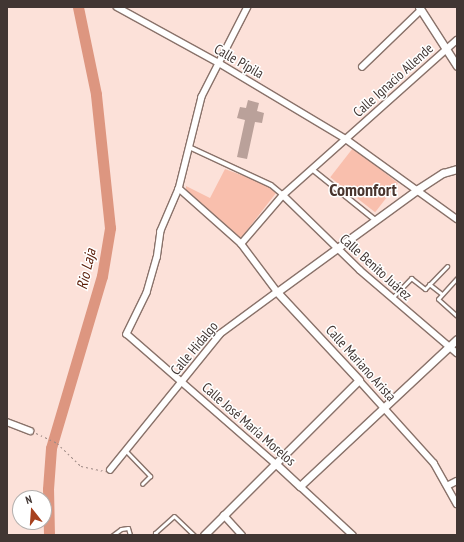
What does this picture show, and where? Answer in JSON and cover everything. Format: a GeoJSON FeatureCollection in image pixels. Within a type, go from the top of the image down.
{"type":"FeatureCollection","features":[{"type":"Feature","properties":{"kind":"street","name":"Calle Pípila"},"geometry":{"type":"LineString","coordinates":[[117,7],[219,63],[346,139],[418,189],[457,219]]}},
{"type":"Feature","properties":{"kind":"street"},"geometry":{"type":"LineString","coordinates":[[179,189],[188,147],[202,97],[248,7]]}},
{"type":"Feature","properties":{"kind":"street"},"geometry":{"type":"LineString","coordinates":[[362,67],[420,8],[447,48],[457,66]]}},
{"type":"Feature","properties":{"kind":"street","name":"Calle Ignacio Allende"},"geometry":{"type":"LineString","coordinates":[[240,244],[283,195],[313,170],[457,40]]}},
{"type":"Feature","properties":{"kind":"street"},"geometry":{"type":"LineString","coordinates":[[188,147],[271,185],[283,195]]}},
{"type":"Feature","properties":{"kind":"street","name":"Calle Hidalgo"},"geometry":{"type":"LineString","coordinates":[[110,470],[183,383],[220,334],[337,249],[374,219],[443,173],[457,169]]}},
{"type":"Feature","properties":{"kind":"street"},"geometry":{"type":"LineString","coordinates":[[313,170],[374,219]]}},
{"type":"Feature","properties":{"kind":"street","name":"Calle Mariano Arista"},"geometry":{"type":"LineString","coordinates":[[179,189],[240,244],[277,292],[434,463],[457,504]]}},
{"type":"Feature","properties":{"kind":"street","name":"Calle José María Morelos"},"geometry":{"type":"LineString","coordinates":[[179,189],[160,231],[157,258],[147,293],[127,334],[276,464],[353,535]]}},
{"type":"Feature","properties":{"kind":"street","name":"Calle Benito Juárez"},"geometry":{"type":"LineString","coordinates":[[283,195],[337,249],[457,353]]}},
{"type":"Feature","properties":{"kind":"street"},"geometry":{"type":"LineString","coordinates":[[300,486],[383,406],[457,339]]}},
{"type":"Feature","properties":{"kind":"street"},"geometry":{"type":"LineString","coordinates":[[204,535],[359,380]]}},
{"type":"Feature","properties":{"kind":"street"},"geometry":{"type":"LineString","coordinates":[[7,422],[30,431]]}},
{"type":"Feature","properties":{"kind":"street"},"geometry":{"type":"LineString","coordinates":[[447,486],[457,481]]}},
{"type":"Feature","properties":{"kind":"street"},"geometry":{"type":"LineString","coordinates":[[224,515],[242,535]]}},
{"type":"Feature","properties":{"kind":"lane"},"geometry":{"type":"LineString","coordinates":[[392,298],[411,278],[425,289],[447,266]]}},
{"type":"Feature","properties":{"kind":"lane"},"geometry":{"type":"LineString","coordinates":[[457,278],[438,299],[457,316]]}},
{"type":"Feature","properties":{"kind":"lane"},"geometry":{"type":"LineString","coordinates":[[429,284],[442,294]]}},
{"type":"Feature","properties":{"kind":"lane"},"geometry":{"type":"LineString","coordinates":[[126,451],[150,476],[142,484]]}},
{"type":"Feature","properties":{"kind":"lane"},"geometry":{"type":"LineString","coordinates":[[157,535],[155,533],[174,516],[194,535]]}},
{"type":"Feature","properties":{"kind":"lane"},"geometry":{"type":"LineString","coordinates":[[113,535],[121,529],[128,528],[130,535]]}},
{"type":"Feature","properties":{"kind":"path"},"geometry":{"type":"LineString","coordinates":[[30,431],[57,443],[81,466],[102,472],[110,470]]}},
{"type":"Feature","properties":{"kind":"shaded area"},"geometry":{"type":"Polygon","coordinates":[[[353,148],[398,183],[375,212],[330,177],[353,148]]]}},
{"type":"Feature","properties":{"kind":"shaded area"},"geometry":{"type":"Polygon","coordinates":[[[225,169],[268,185],[276,193],[241,238],[186,191],[186,186],[210,198],[225,169]]]}},
{"type":"Feature","properties":{"kind":"building"},"geometry":{"type":"Polygon","coordinates":[[[248,100],[259,103],[257,111],[264,113],[262,123],[255,122],[247,159],[237,157],[245,120],[237,118],[240,107],[246,108],[248,100]]]}},
{"type":"Feature","properties":{"kind":"waterway","name":"Rio Laja"},"geometry":{"type":"LineString","coordinates":[[49,535],[48,489],[51,448],[102,276],[110,228],[96,94],[78,7]]}},
{"type":"Feature","properties":{"kind":"district","name":"Comonfort"},"geometry":{"type":"Point","coordinates":[363,190]}}]}
